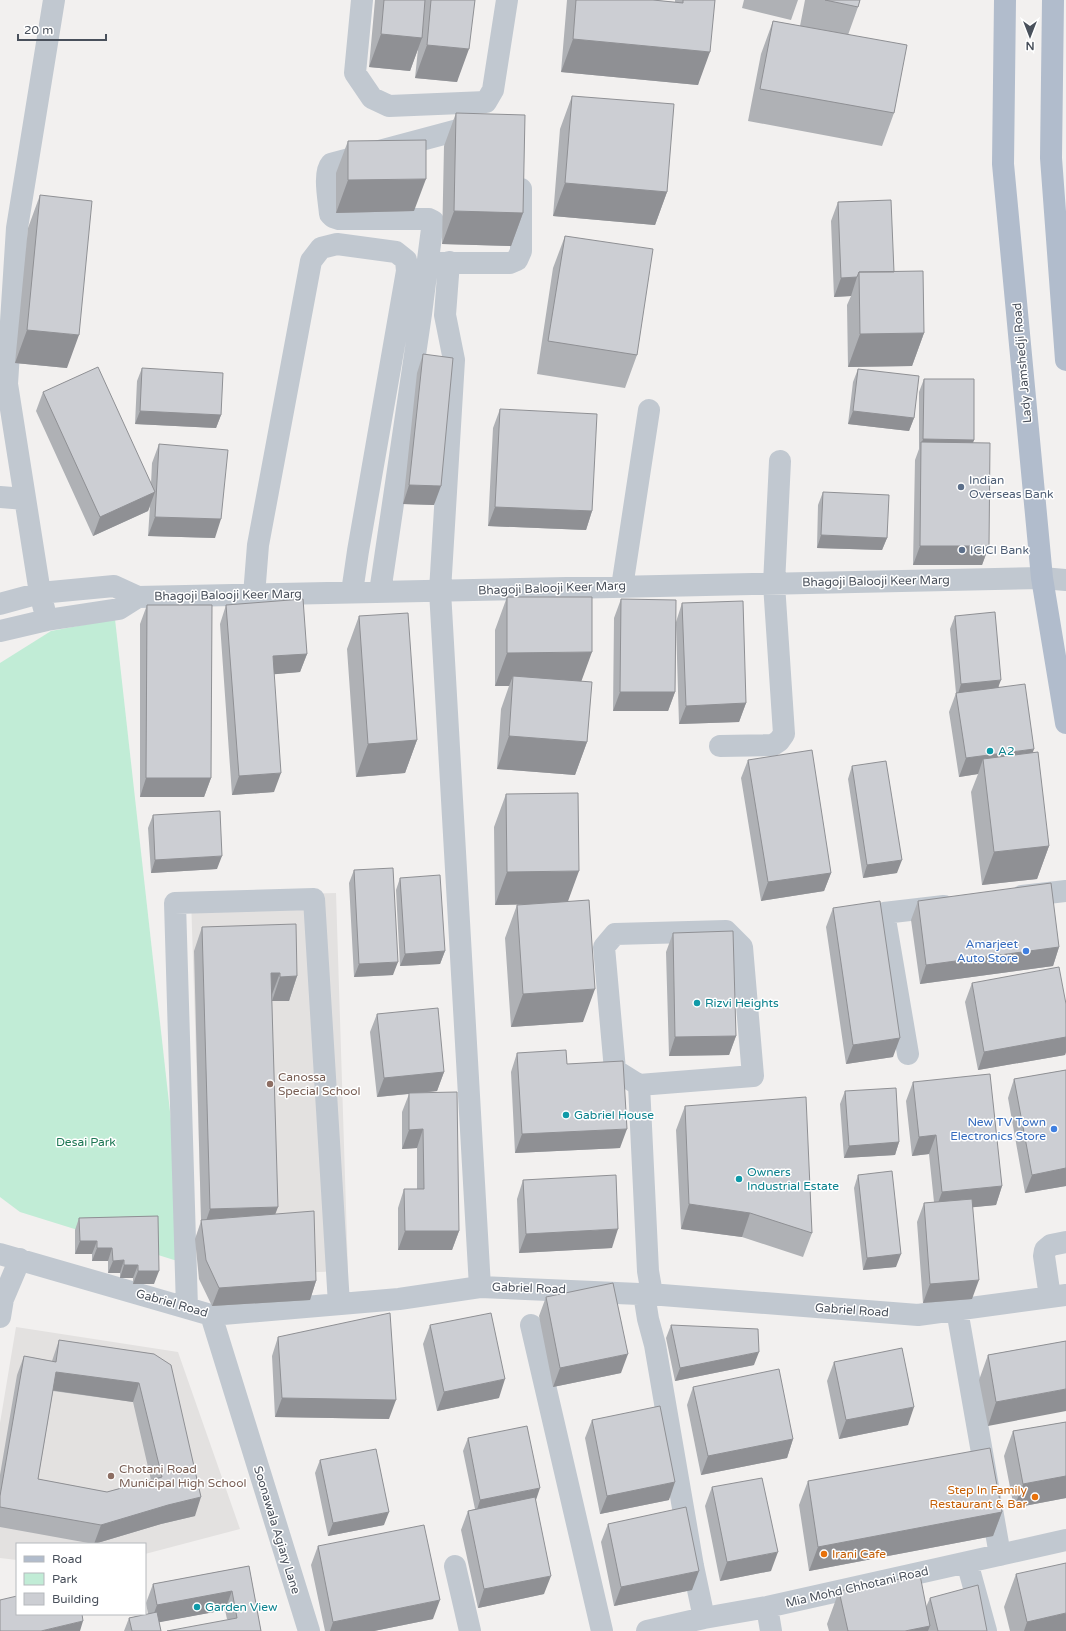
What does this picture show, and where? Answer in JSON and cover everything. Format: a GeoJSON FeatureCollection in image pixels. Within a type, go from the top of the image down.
{"type":"FeatureCollection","features":[{"type":"Feature","properties":{"kind":"main road","name":"Lady Jamshedji Road"},"geometry":{"type":"LineString","coordinates":[[1005,0],[1003,164],[1042,578],[1066,723]]}},
{"type":"Feature","properties":{"kind":"main road"},"geometry":{"type":"LineString","coordinates":[[1053,0],[1051,158],[1066,360]]}},
{"type":"Feature","properties":{"kind":"street"},"geometry":{"type":"LineString","coordinates":[[47,620],[40,593],[7,384],[17,228],[54,0]]}},
{"type":"Feature","properties":{"kind":"street"},"geometry":{"type":"LineString","coordinates":[[362,0],[355,73],[372,98],[389,106],[486,102],[493,90],[507,0]]}},
{"type":"Feature","properties":{"kind":"street"},"geometry":{"type":"LineString","coordinates":[[380,592],[421,314],[433,221],[429,219],[339,219],[333,217],[330,214],[327,174],[328,168],[331,164],[496,121]]}},
{"type":"Feature","properties":{"kind":"street"},"geometry":{"type":"LineString","coordinates":[[428,263],[510,263],[517,260],[521,251],[521,168]]}},
{"type":"Feature","properties":{"kind":"street"},"geometry":{"type":"LineString","coordinates":[[254,595],[258,545],[311,261],[321,248],[337,244],[396,252],[406,260],[407,271],[352,592]]}},
{"type":"Feature","properties":{"kind":"street"},"geometry":{"type":"LineString","coordinates":[[449,262],[445,315],[454,360],[440,591],[480,1286]]}},
{"type":"Feature","properties":{"kind":"street"},"geometry":{"type":"LineString","coordinates":[[421,314],[445,315]]}},
{"type":"Feature","properties":{"kind":"street"},"geometry":{"type":"LineString","coordinates":[[622,586],[649,410]]}},
{"type":"Feature","properties":{"kind":"street"},"geometry":{"type":"LineString","coordinates":[[720,746],[773,745],[779,741],[784,734],[774,584],[780,461]]}},
{"type":"Feature","properties":{"kind":"street"},"geometry":{"type":"LineString","coordinates":[[0,497],[25,499]]}},
{"type":"Feature","properties":{"kind":"street","name":"Bhagoji Balooji Keer Marg"},"geometry":{"type":"LineString","coordinates":[[40,593],[114,586],[138,597],[1042,578],[1066,580]]}},
{"type":"Feature","properties":{"kind":"street"},"geometry":{"type":"LineString","coordinates":[[0,604],[40,593]]}},
{"type":"Feature","properties":{"kind":"street"},"geometry":{"type":"LineString","coordinates":[[0,632],[47,620],[119,609],[138,597]]}},
{"type":"Feature","properties":{"kind":"street"},"geometry":{"type":"LineString","coordinates":[[1003,898],[1066,891]]}},
{"type":"Feature","properties":{"kind":"street"},"geometry":{"type":"LineString","coordinates":[[187,1308],[175,903],[314,899],[339,1304]]}},
{"type":"Feature","properties":{"kind":"street"},"geometry":{"type":"LineString","coordinates":[[908,1054],[884,913],[963,903]]}},
{"type":"Feature","properties":{"kind":"street"},"geometry":{"type":"LineString","coordinates":[[726,931],[742,947],[753,1076],[639,1085],[615,1070],[604,947],[615,934],[726,931]]}},
{"type":"Feature","properties":{"kind":"street"},"geometry":{"type":"LineString","coordinates":[[639,1085],[648,1271],[648,1319],[655,1346],[693,1566],[704,1618]]}},
{"type":"Feature","properties":{"kind":"street"},"geometry":{"type":"LineString","coordinates":[[1058,1296],[1044,1256],[1045,1250],[1051,1245],[1066,1242]]}},
{"type":"Feature","properties":{"kind":"street"},"geometry":{"type":"LineString","coordinates":[[0,1317],[10,1256]]}},
{"type":"Feature","properties":{"kind":"street","name":"Gabriel Road"},"geometry":{"type":"LineString","coordinates":[[10,1256],[211,1315],[399,1299],[480,1286],[648,1294],[918,1315],[1058,1296]]}},
{"type":"Feature","properties":{"kind":"street"},"geometry":{"type":"LineString","coordinates":[[957,1310],[1000,1555]]}},
{"type":"Feature","properties":{"kind":"street","name":"Soonawala Agiary Lane"},"geometry":{"type":"LineString","coordinates":[[211,1315],[308,1631]]}},
{"type":"Feature","properties":{"kind":"street"},"geometry":{"type":"LineString","coordinates":[[531,1326],[602,1631]]}},
{"type":"Feature","properties":{"kind":"street","name":"Mia Mohd Chhotani Road"},"geometry":{"type":"LineString","coordinates":[[647,1631],[704,1618],[767,1607],[1066,1540]]}},
{"type":"Feature","properties":{"kind":"street"},"geometry":{"type":"LineString","coordinates":[[967,1562],[986,1631]]}},
{"type":"Feature","properties":{"kind":"street"},"geometry":{"type":"LineString","coordinates":[[455,1566],[470,1631]]}},
{"type":"Feature","properties":{"kind":"street"},"geometry":{"type":"LineString","coordinates":[[767,1607],[771,1631]]}},
{"type":"Feature","properties":{"kind":"shaded area","name":"Canossa Special School"},"geometry":{"type":"Polygon","coordinates":[[[336,893],[348,1271],[203,1276],[191,897],[336,893]]]}},
{"type":"Feature","properties":{"kind":"shaded area","name":"Chotani Road Municipal High School"},"geometry":{"type":"Polygon","coordinates":[[[16,1327],[178,1352],[240,1529],[146,1554],[146,1543],[16,1543],[16,1560],[0,1558],[0,1423],[16,1327]]]}},
{"type":"Feature","properties":{"kind":"green space","name":"Desai Park"},"geometry":{"type":"Polygon","coordinates":[[[115,619],[187,1264],[20,1212],[0,1197],[0,663],[51,631],[115,619]]]}},
{"type":"Feature","properties":{"kind":"building"},"geometry":{"type":"Polygon","coordinates":[[[384,0],[425,0],[422,38],[381,34],[384,0]]]}},
{"type":"Feature","properties":{"kind":"building"},"geometry":{"type":"Polygon","coordinates":[[[431,0],[475,0],[469,49],[427,45],[431,0]]]}},
{"type":"Feature","properties":{"kind":"building"},"geometry":{"type":"Polygon","coordinates":[[[576,0],[653,0],[683,3],[683,0],[715,0],[710,52],[573,39],[576,0]]]}},
{"type":"Feature","properties":{"kind":"building"},"geometry":{"type":"Polygon","coordinates":[[[825,0],[860,0],[858,7],[825,0]]]}},
{"type":"Feature","properties":{"kind":"building"},"geometry":{"type":"Polygon","coordinates":[[[773,21],[907,45],[894,113],[760,89],[773,21]]]}},
{"type":"Feature","properties":{"kind":"building"},"geometry":{"type":"Polygon","coordinates":[[[572,96],[674,104],[667,192],[565,183],[572,96]]]}},
{"type":"Feature","properties":{"kind":"building"},"geometry":{"type":"Polygon","coordinates":[[[456,113],[525,115],[523,213],[454,211],[456,113]]]}},
{"type":"Feature","properties":{"kind":"building"},"geometry":{"type":"Polygon","coordinates":[[[426,140],[426,179],[348,180],[348,141],[426,140]]]}},
{"type":"Feature","properties":{"kind":"building"},"geometry":{"type":"Polygon","coordinates":[[[40,195],[92,201],[79,335],[27,330],[40,195]]]}},
{"type":"Feature","properties":{"kind":"building"},"geometry":{"type":"Polygon","coordinates":[[[891,200],[894,272],[859,272],[857,277],[841,278],[838,202],[891,200]]]}},
{"type":"Feature","properties":{"kind":"building"},"geometry":{"type":"Polygon","coordinates":[[[565,236],[653,249],[637,355],[548,341],[565,236]]]}},
{"type":"Feature","properties":{"kind":"building"},"geometry":{"type":"Polygon","coordinates":[[[923,271],[924,333],[860,334],[859,272],[923,271]]]}},
{"type":"Feature","properties":{"kind":"building"},"geometry":{"type":"Polygon","coordinates":[[[423,354],[453,358],[441,486],[409,485],[423,354]]]}},
{"type":"Feature","properties":{"kind":"building"},"geometry":{"type":"Polygon","coordinates":[[[98,367],[155,492],[100,517],[43,392],[98,367]]]}},
{"type":"Feature","properties":{"kind":"building"},"geometry":{"type":"Polygon","coordinates":[[[142,368],[223,373],[221,415],[140,411],[142,368]]]}},
{"type":"Feature","properties":{"kind":"building"},"geometry":{"type":"Polygon","coordinates":[[[858,369],[919,376],[914,418],[853,411],[858,369]]]}},
{"type":"Feature","properties":{"kind":"building"},"geometry":{"type":"Polygon","coordinates":[[[924,379],[974,379],[974,440],[923,439],[924,379]]]}},
{"type":"Feature","properties":{"kind":"building"},"geometry":{"type":"Polygon","coordinates":[[[500,409],[597,414],[592,511],[495,507],[500,409]]]}},
{"type":"Feature","properties":{"kind":"building"},"geometry":{"type":"Polygon","coordinates":[[[921,442],[990,443],[989,546],[920,546],[921,442]]]}},
{"type":"Feature","properties":{"kind":"building"},"geometry":{"type":"Polygon","coordinates":[[[159,444],[228,450],[221,519],[155,517],[159,444]]]}},
{"type":"Feature","properties":{"kind":"building"},"geometry":{"type":"Polygon","coordinates":[[[823,492],[889,495],[887,538],[821,535],[823,492]]]}},
{"type":"Feature","properties":{"kind":"building"},"geometry":{"type":"Polygon","coordinates":[[[507,597],[592,597],[592,652],[507,653],[507,597]]]}},
{"type":"Feature","properties":{"kind":"building"},"geometry":{"type":"Polygon","coordinates":[[[303,599],[307,654],[273,656],[281,773],[239,776],[226,605],[303,599]]]}},
{"type":"Feature","properties":{"kind":"building"},"geometry":{"type":"Polygon","coordinates":[[[621,599],[676,600],[675,692],[620,692],[621,599]]]}},
{"type":"Feature","properties":{"kind":"building"},"geometry":{"type":"Polygon","coordinates":[[[743,601],[746,703],[686,706],[682,603],[743,601]]]}},
{"type":"Feature","properties":{"kind":"building"},"geometry":{"type":"Polygon","coordinates":[[[147,605],[212,605],[211,778],[146,778],[147,605]]]}},
{"type":"Feature","properties":{"kind":"building"},"geometry":{"type":"Polygon","coordinates":[[[995,612],[1001,680],[961,684],[955,616],[995,612]]]}},
{"type":"Feature","properties":{"kind":"building"},"geometry":{"type":"Polygon","coordinates":[[[408,613],[417,740],[368,744],[359,616],[408,613]]]}},
{"type":"Feature","properties":{"kind":"building"},"geometry":{"type":"Polygon","coordinates":[[[513,676],[592,682],[587,742],[509,736],[513,676]]]}},
{"type":"Feature","properties":{"kind":"building","name":"A2"},"geometry":{"type":"Polygon","coordinates":[[[1025,684],[1034,749],[966,758],[956,693],[1025,684]]]}},
{"type":"Feature","properties":{"kind":"building"},"geometry":{"type":"Polygon","coordinates":[[[812,750],[831,873],[768,882],[748,760],[812,750]]]}},
{"type":"Feature","properties":{"kind":"building"},"geometry":{"type":"Polygon","coordinates":[[[1038,752],[1049,846],[994,852],[983,759],[1038,752]]]}},
{"type":"Feature","properties":{"kind":"building"},"geometry":{"type":"Polygon","coordinates":[[[886,761],[902,860],[867,865],[852,766],[886,761]]]}},
{"type":"Feature","properties":{"kind":"building"},"geometry":{"type":"Polygon","coordinates":[[[578,793],[579,871],[507,872],[506,794],[578,793]]]}},
{"type":"Feature","properties":{"kind":"building"},"geometry":{"type":"Polygon","coordinates":[[[220,811],[222,856],[155,860],[153,815],[220,811]]]}},
{"type":"Feature","properties":{"kind":"building"},"geometry":{"type":"Polygon","coordinates":[[[393,868],[398,962],[359,964],[354,870],[393,868]]]}},
{"type":"Feature","properties":{"kind":"building"},"geometry":{"type":"Polygon","coordinates":[[[440,875],[445,951],[405,954],[400,878],[440,875]]]}},
{"type":"Feature","properties":{"kind":"building"},"geometry":{"type":"Polygon","coordinates":[[[1051,883],[1059,947],[926,965],[918,901],[1051,883]]]}},
{"type":"Feature","properties":{"kind":"building"},"geometry":{"type":"Polygon","coordinates":[[[589,900],[595,989],[523,994],[517,905],[589,900]]]}},
{"type":"Feature","properties":{"kind":"building"},"geometry":{"type":"Polygon","coordinates":[[[880,901],[900,1038],[853,1045],[833,908],[880,901]]]}},
{"type":"Feature","properties":{"kind":"building"},"geometry":{"type":"Polygon","coordinates":[[[296,924],[297,976],[280,977],[280,973],[271,973],[278,1207],[210,1209],[202,927],[296,924]]]}},
{"type":"Feature","properties":{"kind":"building","name":"Rizvi Heights"},"geometry":{"type":"Polygon","coordinates":[[[733,931],[736,1036],[675,1037],[673,933],[733,931]]]}},
{"type":"Feature","properties":{"kind":"building"},"geometry":{"type":"Polygon","coordinates":[[[1059,967],[1066,1004],[1066,1037],[984,1052],[972,983],[1059,967]]]}},
{"type":"Feature","properties":{"kind":"building"},"geometry":{"type":"Polygon","coordinates":[[[438,1008],[444,1072],[384,1078],[377,1014],[438,1008]]]}},
{"type":"Feature","properties":{"kind":"building","name":"Gabriel House"},"geometry":{"type":"Polygon","coordinates":[[[566,1050],[567,1064],[623,1061],[627,1129],[522,1134],[517,1053],[566,1050]]]}},
{"type":"Feature","properties":{"kind":"building"},"geometry":{"type":"Polygon","coordinates":[[[1066,1070],[1066,1168],[1032,1175],[1014,1079],[1066,1070]]]}},
{"type":"Feature","properties":{"kind":"building"},"geometry":{"type":"Polygon","coordinates":[[[990,1074],[1002,1186],[942,1192],[936,1135],[919,1137],[913,1082],[990,1074]]]}},
{"type":"Feature","properties":{"kind":"building"},"geometry":{"type":"Polygon","coordinates":[[[896,1088],[899,1142],[849,1146],[845,1091],[896,1088]]]}},
{"type":"Feature","properties":{"kind":"building"},"geometry":{"type":"Polygon","coordinates":[[[457,1092],[459,1231],[405,1231],[404,1189],[424,1189],[423,1129],[409,1130],[409,1093],[457,1092]]]}},
{"type":"Feature","properties":{"kind":"building","name":"Owners Industrial Estate"},"geometry":{"type":"Polygon","coordinates":[[[806,1097],[812,1233],[750,1213],[689,1204],[685,1106],[806,1097]]]}},
{"type":"Feature","properties":{"kind":"building"},"geometry":{"type":"Polygon","coordinates":[[[892,1171],[901,1254],[867,1258],[858,1175],[892,1171]]]}},
{"type":"Feature","properties":{"kind":"building"},"geometry":{"type":"Polygon","coordinates":[[[616,1175],[618,1229],[526,1234],[523,1180],[616,1175]]]}},
{"type":"Feature","properties":{"kind":"building"},"geometry":{"type":"Polygon","coordinates":[[[972,1199],[979,1280],[930,1284],[924,1203],[972,1199]]]}},
{"type":"Feature","properties":{"kind":"building"},"geometry":{"type":"Polygon","coordinates":[[[314,1211],[316,1281],[219,1288],[206,1260],[201,1220],[314,1211]]]}},
{"type":"Feature","properties":{"kind":"building"},"geometry":{"type":"Polygon","coordinates":[[[158,1216],[159,1271],[138,1271],[138,1265],[124,1265],[124,1260],[113,1261],[112,1248],[97,1248],[97,1241],[80,1241],[79,1218],[158,1216]]]}},
{"type":"Feature","properties":{"kind":"building"},"geometry":{"type":"Polygon","coordinates":[[[613,1283],[628,1354],[560,1368],[546,1297],[613,1283]]]}},
{"type":"Feature","properties":{"kind":"building"},"geometry":{"type":"Polygon","coordinates":[[[390,1313],[396,1400],[282,1398],[278,1337],[390,1313]]]}},
{"type":"Feature","properties":{"kind":"building"},"geometry":{"type":"Polygon","coordinates":[[[491,1313],[505,1379],[444,1392],[430,1325],[491,1313]]]}},
{"type":"Feature","properties":{"kind":"building"},"geometry":{"type":"Polygon","coordinates":[[[671,1325],[758,1329],[759,1352],[680,1368],[671,1325]]]}},
{"type":"Feature","properties":{"kind":"building"},"geometry":{"type":"Polygon","coordinates":[[[59,1340],[154,1354],[171,1365],[201,1497],[101,1525],[0,1507],[0,1496],[24,1356],[56,1362],[59,1340]],[[56,1372],[38,1479],[107,1492],[162,1477],[139,1383],[56,1372]]]}},
{"type":"Feature","properties":{"kind":"building"},"geometry":{"type":"Polygon","coordinates":[[[1066,1341],[1066,1389],[996,1402],[988,1355],[1066,1341]]]}},
{"type":"Feature","properties":{"kind":"building"},"geometry":{"type":"Polygon","coordinates":[[[902,1348],[914,1407],[846,1420],[834,1362],[902,1348]]]}},
{"type":"Feature","properties":{"kind":"building"},"geometry":{"type":"Polygon","coordinates":[[[779,1369],[793,1439],[708,1456],[693,1387],[779,1369]]]}},
{"type":"Feature","properties":{"kind":"building"},"geometry":{"type":"Polygon","coordinates":[[[660,1406],[675,1482],[607,1496],[592,1420],[660,1406]]]}},
{"type":"Feature","properties":{"kind":"building"},"geometry":{"type":"Polygon","coordinates":[[[1066,1422],[1066,1476],[1023,1484],[1013,1431],[1066,1422]]]}},
{"type":"Feature","properties":{"kind":"building"},"geometry":{"type":"Polygon","coordinates":[[[527,1426],[540,1488],[480,1500],[468,1438],[527,1426]]]}},
{"type":"Feature","properties":{"kind":"building"},"geometry":{"type":"Polygon","coordinates":[[[990,1448],[1002,1512],[818,1547],[808,1481],[990,1448]]]}},
{"type":"Feature","properties":{"kind":"building"},"geometry":{"type":"Polygon","coordinates":[[[376,1449],[389,1512],[333,1523],[320,1460],[376,1449]]]}},
{"type":"Feature","properties":{"kind":"building"},"geometry":{"type":"Polygon","coordinates":[[[762,1478],[778,1552],[727,1562],[712,1487],[762,1478]]]}},
{"type":"Feature","properties":{"kind":"building"},"geometry":{"type":"Polygon","coordinates":[[[535,1497],[551,1576],[484,1589],[468,1511],[535,1497]]]}},
{"type":"Feature","properties":{"kind":"building"},"geometry":{"type":"Polygon","coordinates":[[[686,1507],[699,1571],[621,1587],[608,1524],[686,1507]]]}},
{"type":"Feature","properties":{"kind":"building"},"geometry":{"type":"Polygon","coordinates":[[[424,1525],[440,1600],[333,1622],[318,1546],[424,1525]]]}},
{"type":"Feature","properties":{"kind":"building"},"geometry":{"type":"Polygon","coordinates":[[[1066,1563],[1066,1613],[1027,1622],[1016,1574],[1066,1563]]]}},
{"type":"Feature","properties":{"kind":"building"},"geometry":{"type":"Polygon","coordinates":[[[249,1566],[261,1631],[167,1631],[237,1618],[232,1591],[157,1605],[153,1584],[249,1566]]]}},
{"type":"Feature","properties":{"kind":"building"},"geometry":{"type":"Polygon","coordinates":[[[920,1575],[930,1626],[905,1631],[848,1631],[839,1591],[920,1575]]]}},
{"type":"Feature","properties":{"kind":"building"},"geometry":{"type":"Polygon","coordinates":[[[978,1585],[987,1631],[938,1631],[930,1598],[978,1585]]]}},
{"type":"Feature","properties":{"kind":"building"},"geometry":{"type":"Polygon","coordinates":[[[16,1596],[16,1615],[82,1615],[83,1621],[41,1631],[0,1631],[0,1600],[16,1596]]]}},
{"type":"Feature","properties":{"kind":"building"},"geometry":{"type":"Polygon","coordinates":[[[157,1612],[161,1631],[132,1631],[129,1618],[157,1612]]]}},
{"type":"Feature","properties":{"kind":"place","name":"Indian Overseas Bank"},"geometry":{"type":"Point","coordinates":[961,487]}},
{"type":"Feature","properties":{"kind":"place","name":"ICICI Bank"},"geometry":{"type":"Point","coordinates":[962,550]}},
{"type":"Feature","properties":{"kind":"place","name":"A2"},"geometry":{"type":"Point","coordinates":[990,751]}},
{"type":"Feature","properties":{"kind":"place","name":"Amarjeet Auto Store"},"geometry":{"type":"Point","coordinates":[1026,951]}},
{"type":"Feature","properties":{"kind":"place","name":"Rizvi Heights"},"geometry":{"type":"Point","coordinates":[697,1003]}},
{"type":"Feature","properties":{"kind":"place","name":"Canossa Special School"},"geometry":{"type":"Point","coordinates":[270,1084]}},
{"type":"Feature","properties":{"kind":"place","name":"Gabriel House"},"geometry":{"type":"Point","coordinates":[566,1115]}},
{"type":"Feature","properties":{"kind":"place","name":"New TV Town Electronics Store"},"geometry":{"type":"Point","coordinates":[1054,1129]}},
{"type":"Feature","properties":{"kind":"place","name":"Owners Industrial Estate"},"geometry":{"type":"Point","coordinates":[739,1179]}},
{"type":"Feature","properties":{"kind":"place","name":"Chotani Road Municipal High School"},"geometry":{"type":"Point","coordinates":[111,1476]}},
{"type":"Feature","properties":{"kind":"place","name":"Step In Family Restaurant & Bar"},"geometry":{"type":"Point","coordinates":[1035,1497]}},
{"type":"Feature","properties":{"kind":"place","name":"Irani Cafe"},"geometry":{"type":"Point","coordinates":[824,1554]}},
{"type":"Feature","properties":{"kind":"place","name":"Garden View"},"geometry":{"type":"Point","coordinates":[197,1607]}}]}
